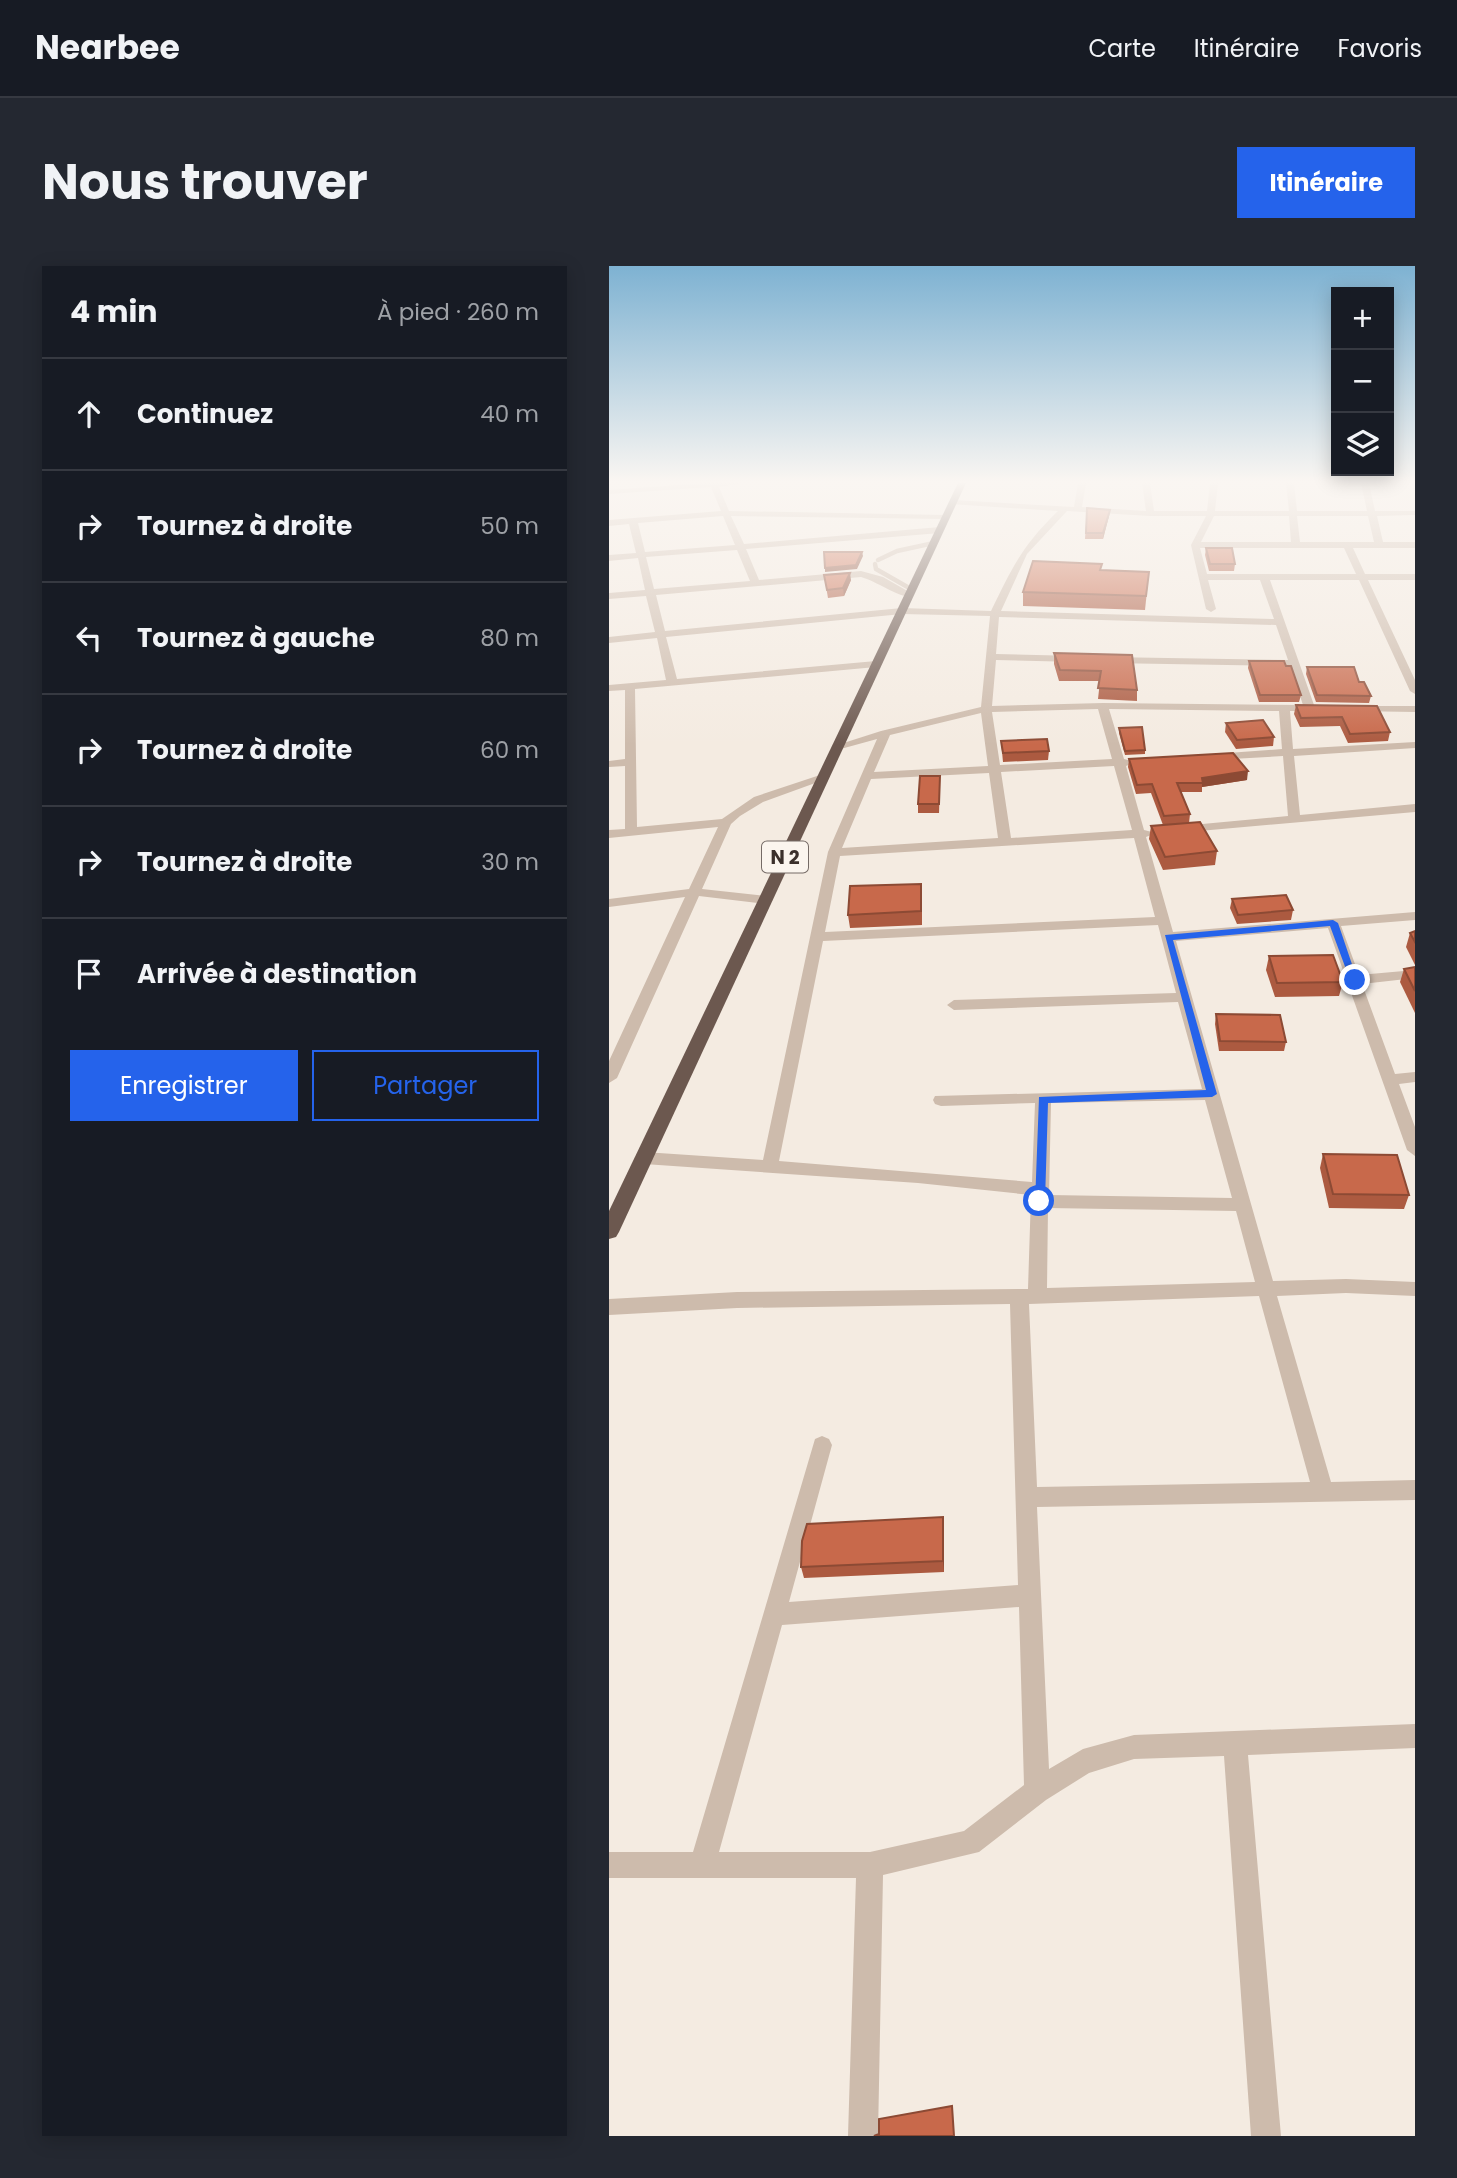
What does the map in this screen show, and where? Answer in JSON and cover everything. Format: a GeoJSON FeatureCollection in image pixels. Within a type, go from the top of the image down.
{"type":"FeatureCollection","features":[{"type":"Feature","properties":{"kind":"highway","name":"N 2"},"geometry":{"type":"LineString","coordinates":[[609,1232],[921,570]]}},
{"type":"Feature","properties":{"kind":"street"},"geometry":{"type":"LineString","coordinates":[[645,570],[672,681]]}},
{"type":"Feature","properties":{"kind":"street"},"geometry":{"type":"LineString","coordinates":[[750,570],[756,583]]}},
{"type":"Feature","properties":{"kind":"street"},"geometry":{"type":"LineString","coordinates":[[1005,841],[986,709],[995,613],[1015,570]]}},
{"type":"Feature","properties":{"kind":"street"},"geometry":{"type":"LineString","coordinates":[[1201,570],[1211,608]]}},
{"type":"Feature","properties":{"kind":"street"},"geometry":{"type":"LineString","coordinates":[[1359,570],[1415,691]]}},
{"type":"Feature","properties":{"kind":"street"},"geometry":{"type":"LineString","coordinates":[[609,596],[861,574],[910,592]]}},
{"type":"Feature","properties":{"kind":"street"},"geometry":{"type":"LineString","coordinates":[[1203,577],[1415,577]]}},
{"type":"Feature","properties":{"kind":"street"},"geometry":{"type":"LineString","coordinates":[[1264,577],[1310,708]]}},
{"type":"Feature","properties":{"kind":"street"},"geometry":{"type":"LineString","coordinates":[[609,640],[902,611],[1280,622]]}},
{"type":"Feature","properties":{"kind":"street"},"geometry":{"type":"LineString","coordinates":[[991,657],[1087,659]]}},
{"type":"Feature","properties":{"kind":"street"},"geometry":{"type":"LineString","coordinates":[[1101,659],[1294,663]]}},
{"type":"Feature","properties":{"kind":"street"},"geometry":{"type":"LineString","coordinates":[[609,688],[876,664]]}},
{"type":"Feature","properties":{"kind":"street"},"geometry":{"type":"LineString","coordinates":[[630,685],[631,832]]}},
{"type":"Feature","properties":{"kind":"street"},"geometry":{"type":"LineString","coordinates":[[1103,706],[1323,1492]]}},
{"type":"Feature","properties":{"kind":"street"},"geometry":{"type":"LineString","coordinates":[[837,747],[986,709],[1103,706],[1336,708]]}},
{"type":"Feature","properties":{"kind":"street"},"geometry":{"type":"LineString","coordinates":[[1284,708],[1294,819]]}},
{"type":"Feature","properties":{"kind":"street"},"geometry":{"type":"LineString","coordinates":[[1349,708],[1415,709]]}},
{"type":"Feature","properties":{"kind":"street"},"geometry":{"type":"LineString","coordinates":[[770,1166],[834,852],[885,733]]}},
{"type":"Feature","properties":{"kind":"street"},"geometry":{"type":"LineString","coordinates":[[1197,758],[1415,745]]}},
{"type":"Feature","properties":{"kind":"street"},"geometry":{"type":"LineString","coordinates":[[865,776],[1145,761]]}},
{"type":"Feature","properties":{"kind":"street"},"geometry":{"type":"LineString","coordinates":[[609,764],[631,762]]}},
{"type":"Feature","properties":{"kind":"street"},"geometry":{"type":"LineString","coordinates":[[609,1078],[726,822],[734,814],[759,800],[823,778]]}},
{"type":"Feature","properties":{"kind":"street"},"geometry":{"type":"LineString","coordinates":[[834,852],[1139,834],[1415,808]]}},
{"type":"Feature","properties":{"kind":"street"},"geometry":{"type":"LineString","coordinates":[[609,834],[726,822]]}},
{"type":"Feature","properties":{"kind":"street"},"geometry":{"type":"LineString","coordinates":[[609,903],[695,892],[766,900]]}},
{"type":"Feature","properties":{"kind":"street"},"geometry":{"type":"LineString","coordinates":[[817,937],[1166,929],[1333,923],[1415,916]]}},
{"type":"Feature","properties":{"kind":"street"},"geometry":{"type":"LineString","coordinates":[[1333,923],[1415,1150]]}},
{"type":"Feature","properties":{"kind":"street"},"geometry":{"type":"LineString","coordinates":[[1355,980],[1415,974]]}},
{"type":"Feature","properties":{"kind":"street"},"geometry":{"type":"LineString","coordinates":[[954,1005],[1184,997]]}},
{"type":"Feature","properties":{"kind":"street"},"geometry":{"type":"LineString","coordinates":[[1391,1080],[1415,1077]]}},
{"type":"Feature","properties":{"kind":"street"},"geometry":{"type":"LineString","coordinates":[[941,1100],[1212,1094]]}},
{"type":"Feature","properties":{"kind":"street"},"geometry":{"type":"LineString","coordinates":[[1037,1791],[1026,1497],[1028,1296],[1040,1195],[1043,1099]]}},
{"type":"Feature","properties":{"kind":"street"},"geometry":{"type":"LineString","coordinates":[[644,1158],[770,1166],[1040,1195],[1243,1205]]}},
{"type":"Feature","properties":{"kind":"street"},"geometry":{"type":"LineString","coordinates":[[609,1307],[737,1300],[1028,1296],[1346,1286],[1415,1289]]}},
{"type":"Feature","properties":{"kind":"street"},"geometry":{"type":"LineString","coordinates":[[702,1865],[822,1445]]}},
{"type":"Feature","properties":{"kind":"street"},"geometry":{"type":"LineString","coordinates":[[1026,1497],[1415,1490]]}},
{"type":"Feature","properties":{"kind":"street"},"geometry":{"type":"LineString","coordinates":[[774,1614],[1030,1595]]}},
{"type":"Feature","properties":{"kind":"street"},"geometry":{"type":"LineString","coordinates":[[609,1865],[870,1865],[970,1843],[1037,1791],[1083,1762],[1134,1747],[1415,1736]]}},
{"type":"Feature","properties":{"kind":"street"},"geometry":{"type":"LineString","coordinates":[[1235,1743],[1266,2136]]}},
{"type":"Feature","properties":{"kind":"street"},"geometry":{"type":"LineString","coordinates":[[863,2136],[870,1865]]}},
{"type":"Feature","properties":{"kind":"lane"},"geometry":{"type":"LineString","coordinates":[[878,570],[910,592]]}},
{"type":"Feature","properties":{"kind":"building"},"geometry":{"type":"Polygon","coordinates":[[[1030,570],[1149,572],[1146,596],[1023,592],[1030,570]]]}},
{"type":"Feature","properties":{"kind":"building"},"geometry":{"type":"Polygon","coordinates":[[[850,573],[843,588],[827,590],[824,575],[850,573]]]}},
{"type":"Feature","properties":{"kind":"building"},"geometry":{"type":"Polygon","coordinates":[[[1054,653],[1132,655],[1137,690],[1098,688],[1101,671],[1060,670],[1054,653]]]}},
{"type":"Feature","properties":{"kind":"building"},"geometry":{"type":"Polygon","coordinates":[[[1249,661],[1284,661],[1286,666],[1291,666],[1301,695],[1260,695],[1249,661]]]}},
{"type":"Feature","properties":{"kind":"building"},"geometry":{"type":"Polygon","coordinates":[[[1307,667],[1354,667],[1359,682],[1364,682],[1371,696],[1317,695],[1307,667]]]}},
{"type":"Feature","properties":{"kind":"building"},"geometry":{"type":"Polygon","coordinates":[[[1296,705],[1377,706],[1390,732],[1350,734],[1342,717],[1301,718],[1296,705]]]}},
{"type":"Feature","properties":{"kind":"building"},"geometry":{"type":"Polygon","coordinates":[[[1263,720],[1274,737],[1237,740],[1226,723],[1263,720]]]}},
{"type":"Feature","properties":{"kind":"building"},"geometry":{"type":"Polygon","coordinates":[[[1142,727],[1145,750],[1125,751],[1119,728],[1142,727]]]}},
{"type":"Feature","properties":{"kind":"building"},"geometry":{"type":"Polygon","coordinates":[[[1047,739],[1049,751],[1003,753],[1001,741],[1047,739]]]}},
{"type":"Feature","properties":{"kind":"building"},"geometry":{"type":"Polygon","coordinates":[[[1233,753],[1248,771],[1202,778],[1203,783],[1177,783],[1190,814],[1164,816],[1152,784],[1137,785],[1129,759],[1233,753]]]}},
{"type":"Feature","properties":{"kind":"building"},"geometry":{"type":"Polygon","coordinates":[[[920,776],[940,776],[939,804],[918,804],[920,776]]]}},
{"type":"Feature","properties":{"kind":"building"},"geometry":{"type":"Polygon","coordinates":[[[1200,822],[1217,851],[1165,857],[1151,826],[1200,822]]]}},
{"type":"Feature","properties":{"kind":"building"},"geometry":{"type":"Polygon","coordinates":[[[921,884],[921,911],[848,915],[850,886],[921,884]]]}},
{"type":"Feature","properties":{"kind":"building"},"geometry":{"type":"Polygon","coordinates":[[[1286,895],[1293,910],[1238,915],[1232,899],[1286,895]]]}},
{"type":"Feature","properties":{"kind":"building"},"geometry":{"type":"Polygon","coordinates":[[[1333,955],[1343,982],[1277,983],[1269,956],[1333,955]]]}},
{"type":"Feature","properties":{"kind":"building"},"geometry":{"type":"Polygon","coordinates":[[[1415,967],[1415,991],[1404,969],[1415,967]]]}},
{"type":"Feature","properties":{"kind":"building"},"geometry":{"type":"Polygon","coordinates":[[[1216,1014],[1280,1015],[1286,1042],[1220,1041],[1216,1014]]]}},
{"type":"Feature","properties":{"kind":"building"},"geometry":{"type":"Polygon","coordinates":[[[1323,1154],[1397,1155],[1409,1195],[1333,1194],[1323,1154]]]}},
{"type":"Feature","properties":{"kind":"building"},"geometry":{"type":"Polygon","coordinates":[[[943,1517],[943,1561],[801,1567],[802,1541],[807,1524],[943,1517]]]}},
{"type":"Feature","properties":{"kind":"building"},"geometry":{"type":"Polygon","coordinates":[[[952,2106],[954,2136],[874,2136],[879,2134],[879,2119],[952,2106]]]}},
{"type":"Feature","properties":{"kind":"route"},"geometry":{"type":"LineString","coordinates":[[1039,1201],[1043,1099],[1212,1094],[1168,937],[1333,923],[1355,980]]}}]}
